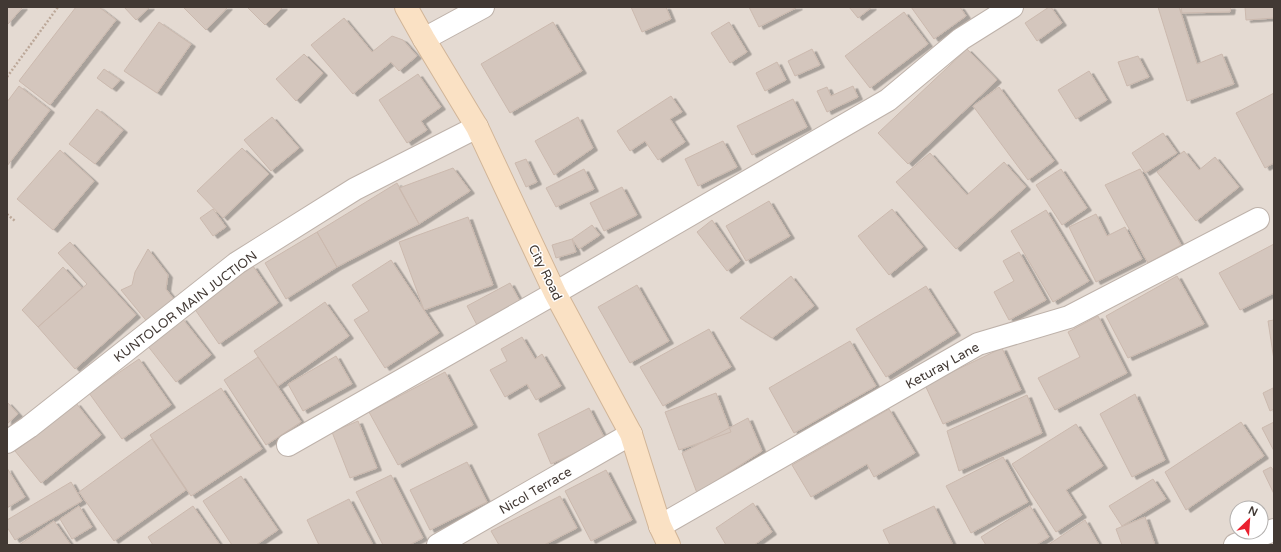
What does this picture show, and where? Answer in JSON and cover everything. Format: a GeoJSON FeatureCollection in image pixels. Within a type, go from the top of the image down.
{"type":"FeatureCollection","features":[{"type":"Feature","properties":{"kind":"main road","name":"City Road"},"geometry":{"type":"LineString","coordinates":[[406,7],[477,127],[555,293],[631,434],[664,536]]}},
{"type":"Feature","properties":{"kind":"street"},"geometry":{"type":"LineString","coordinates":[[424,39],[482,7]]}},
{"type":"Feature","properties":{"kind":"street"},"geometry":{"type":"LineString","coordinates":[[288,445],[555,293],[888,100],[961,39],[1012,7]]}},
{"type":"Feature","properties":{"kind":"street","name":"KUNTOLOR MAIN JUCTION"},"geometry":{"type":"LineString","coordinates":[[7,442],[30,427],[237,262],[355,189],[477,127]]}},
{"type":"Feature","properties":{"kind":"street","name":"Keturay Lane"},"geometry":{"type":"LineString","coordinates":[[664,536],[978,344],[1069,316],[1258,218]]}},
{"type":"Feature","properties":{"kind":"street","name":"Nicol Terrace"},"geometry":{"type":"LineString","coordinates":[[438,545],[631,434]]}},
{"type":"Feature","properties":{"kind":"street"},"geometry":{"type":"LineString","coordinates":[[1235,545],[1274,530]]}},
{"type":"Feature","properties":{"kind":"path"},"geometry":{"type":"LineString","coordinates":[[7,77],[58,7]]}},
{"type":"Feature","properties":{"kind":"path"},"geometry":{"type":"LineString","coordinates":[[7,214],[15,221]]}},
{"type":"Feature","properties":{"kind":"shaded area"},"geometry":{"type":"Polygon","coordinates":[[[7,7],[1274,7],[1274,545],[7,545],[7,7]]]}},
{"type":"Feature","properties":{"kind":"building"},"geometry":{"type":"Polygon","coordinates":[[[7,7],[23,7],[8,24],[7,23],[7,7]]]}},
{"type":"Feature","properties":{"kind":"building"},"geometry":{"type":"Polygon","coordinates":[[[76,7],[99,7],[116,20],[50,105],[19,81],[76,7]]]}},
{"type":"Feature","properties":{"kind":"building"},"geometry":{"type":"Polygon","coordinates":[[[124,7],[150,7],[136,20],[124,7]]]}},
{"type":"Feature","properties":{"kind":"building"},"geometry":{"type":"Polygon","coordinates":[[[183,7],[228,7],[206,30],[183,7]]]}},
{"type":"Feature","properties":{"kind":"building"},"geometry":{"type":"Polygon","coordinates":[[[247,7],[283,7],[265,25],[247,7]]]}},
{"type":"Feature","properties":{"kind":"building"},"geometry":{"type":"Polygon","coordinates":[[[631,7],[666,7],[671,19],[642,32],[631,7]]]}},
{"type":"Feature","properties":{"kind":"building"},"geometry":{"type":"Polygon","coordinates":[[[749,7],[798,7],[759,27],[749,7]]]}},
{"type":"Feature","properties":{"kind":"building"},"geometry":{"type":"Polygon","coordinates":[[[849,7],[872,7],[858,18],[849,7]]]}},
{"type":"Feature","properties":{"kind":"building"},"geometry":{"type":"Polygon","coordinates":[[[911,7],[960,7],[966,16],[934,39],[911,7]]]}},
{"type":"Feature","properties":{"kind":"building"},"geometry":{"type":"Polygon","coordinates":[[[1051,7],[1062,23],[1037,41],[1025,23],[1051,7]]]}},
{"type":"Feature","properties":{"kind":"building"},"geometry":{"type":"Polygon","coordinates":[[[1158,7],[1179,7],[1197,64],[1222,54],[1234,84],[1187,101],[1158,7]]]}},
{"type":"Feature","properties":{"kind":"building"},"geometry":{"type":"Polygon","coordinates":[[[1181,7],[1231,7],[1230,12],[1182,13],[1181,7]]]}},
{"type":"Feature","properties":{"kind":"building"},"geometry":{"type":"Polygon","coordinates":[[[1245,7],[1274,7],[1274,18],[1246,20],[1245,7]]]}},
{"type":"Feature","properties":{"kind":"building"},"geometry":{"type":"Polygon","coordinates":[[[904,12],[928,44],[870,88],[845,56],[904,12]]]}},
{"type":"Feature","properties":{"kind":"building"},"geometry":{"type":"Polygon","coordinates":[[[344,18],[372,52],[392,36],[403,40],[417,56],[399,71],[391,62],[353,94],[311,45],[344,18]]]}},
{"type":"Feature","properties":{"kind":"building"},"geometry":{"type":"Polygon","coordinates":[[[159,22],[191,44],[157,93],[124,71],[159,22]]]}},
{"type":"Feature","properties":{"kind":"building"},"geometry":{"type":"Polygon","coordinates":[[[553,22],[582,71],[510,113],[481,64],[553,22]]]}},
{"type":"Feature","properties":{"kind":"building"},"geometry":{"type":"Polygon","coordinates":[[[729,22],[747,52],[730,63],[711,33],[729,22]]]}},
{"type":"Feature","properties":{"kind":"building"},"geometry":{"type":"Polygon","coordinates":[[[812,49],[820,65],[795,76],[788,61],[812,49]]]}},
{"type":"Feature","properties":{"kind":"building"},"geometry":{"type":"Polygon","coordinates":[[[967,49],[997,80],[908,164],[878,133],[967,49]]]}},
{"type":"Feature","properties":{"kind":"building"},"geometry":{"type":"Polygon","coordinates":[[[304,54],[323,73],[296,101],[276,79],[304,54]]]}},
{"type":"Feature","properties":{"kind":"building"},"geometry":{"type":"Polygon","coordinates":[[[1138,56],[1149,77],[1127,86],[1118,62],[1138,56]]]}},
{"type":"Feature","properties":{"kind":"building"},"geometry":{"type":"Polygon","coordinates":[[[777,62],[786,80],[765,91],[756,73],[777,62]]]}},
{"type":"Feature","properties":{"kind":"building"},"geometry":{"type":"Polygon","coordinates":[[[104,69],[120,80],[112,89],[97,78],[104,69]]]}},
{"type":"Feature","properties":{"kind":"building"},"geometry":{"type":"Polygon","coordinates":[[[1089,71],[1107,100],[1076,119],[1058,90],[1089,71]]]}},
{"type":"Feature","properties":{"kind":"building"},"geometry":{"type":"Polygon","coordinates":[[[418,74],[441,107],[421,121],[427,130],[407,143],[379,100],[418,74]]]}},
{"type":"Feature","properties":{"kind":"building"},"geometry":{"type":"Polygon","coordinates":[[[19,86],[50,110],[7,166],[7,102],[19,86]]]}},
{"type":"Feature","properties":{"kind":"building"},"geometry":{"type":"Polygon","coordinates":[[[853,86],[858,97],[827,112],[817,91],[827,87],[831,96],[853,86]]]}},
{"type":"Feature","properties":{"kind":"building"},"geometry":{"type":"Polygon","coordinates":[[[999,87],[1054,161],[1028,180],[973,106],[999,87]]]}},
{"type":"Feature","properties":{"kind":"building"},"geometry":{"type":"Polygon","coordinates":[[[1274,93],[1274,163],[1265,168],[1236,113],[1274,93]]]}},
{"type":"Feature","properties":{"kind":"building"},"geometry":{"type":"Polygon","coordinates":[[[671,96],[682,112],[670,119],[685,142],[658,160],[645,141],[630,151],[617,131],[671,96]]]}},
{"type":"Feature","properties":{"kind":"building"},"geometry":{"type":"Polygon","coordinates":[[[793,99],[807,127],[752,155],[737,126],[793,99]]]}},
{"type":"Feature","properties":{"kind":"building"},"geometry":{"type":"Polygon","coordinates":[[[97,109],[123,130],[95,164],[69,144],[97,109]]]}},
{"type":"Feature","properties":{"kind":"building"},"geometry":{"type":"Polygon","coordinates":[[[272,117],[299,148],[271,171],[244,140],[272,117]]]}},
{"type":"Feature","properties":{"kind":"building"},"geometry":{"type":"Polygon","coordinates":[[[578,117],[593,148],[554,175],[535,141],[578,117]]]}},
{"type":"Feature","properties":{"kind":"building"},"geometry":{"type":"Polygon","coordinates":[[[1163,133],[1177,153],[1145,173],[1132,153],[1163,133]]]}},
{"type":"Feature","properties":{"kind":"building"},"geometry":{"type":"Polygon","coordinates":[[[723,141],[737,167],[698,186],[685,159],[723,141]]]}},
{"type":"Feature","properties":{"kind":"building"},"geometry":{"type":"Polygon","coordinates":[[[242,148],[269,174],[223,218],[197,191],[242,148]]]}},
{"type":"Feature","properties":{"kind":"building"},"geometry":{"type":"Polygon","coordinates":[[[60,150],[94,181],[53,230],[17,199],[60,150]]]}},
{"type":"Feature","properties":{"kind":"building"},"geometry":{"type":"Polygon","coordinates":[[[1184,151],[1199,170],[1215,157],[1239,187],[1196,221],[1157,172],[1184,151]]]}},
{"type":"Feature","properties":{"kind":"building"},"geometry":{"type":"Polygon","coordinates":[[[930,153],[967,195],[1004,162],[1026,187],[956,249],[896,182],[930,153]]]}},
{"type":"Feature","properties":{"kind":"building"},"geometry":{"type":"Polygon","coordinates":[[[526,159],[537,182],[526,187],[515,163],[526,159]]]}},
{"type":"Feature","properties":{"kind":"building"},"geometry":{"type":"Polygon","coordinates":[[[453,168],[470,191],[419,224],[399,188],[453,168]]]}},
{"type":"Feature","properties":{"kind":"building"},"geometry":{"type":"Polygon","coordinates":[[[584,169],[594,189],[556,207],[546,188],[584,169]]]}},
{"type":"Feature","properties":{"kind":"building"},"geometry":{"type":"Polygon","coordinates":[[[1061,169],[1087,208],[1062,225],[1036,185],[1061,169]]]}},
{"type":"Feature","properties":{"kind":"building"},"geometry":{"type":"Polygon","coordinates":[[[1140,169],[1181,245],[1148,263],[1105,185],[1140,169]]]}},
{"type":"Feature","properties":{"kind":"building"},"geometry":{"type":"Polygon","coordinates":[[[397,183],[419,224],[337,267],[317,232],[397,183]]]}},
{"type":"Feature","properties":{"kind":"building"},"geometry":{"type":"Polygon","coordinates":[[[622,187],[637,215],[604,231],[590,203],[622,187]]]}},
{"type":"Feature","properties":{"kind":"building"},"geometry":{"type":"Polygon","coordinates":[[[769,201],[790,236],[746,261],[726,226],[769,201]]]}},
{"type":"Feature","properties":{"kind":"building"},"geometry":{"type":"Polygon","coordinates":[[[213,209],[226,227],[213,236],[200,218],[213,209]]]}},
{"type":"Feature","properties":{"kind":"building"},"geometry":{"type":"Polygon","coordinates":[[[892,209],[923,247],[889,275],[858,236],[892,209]]]}},
{"type":"Feature","properties":{"kind":"building"},"geometry":{"type":"Polygon","coordinates":[[[1046,210],[1089,281],[1053,302],[1011,231],[1046,210]]]}},
{"type":"Feature","properties":{"kind":"building"},"geometry":{"type":"Polygon","coordinates":[[[1096,214],[1107,236],[1125,227],[1142,259],[1096,282],[1069,227],[1096,214]]]}},
{"type":"Feature","properties":{"kind":"building"},"geometry":{"type":"Polygon","coordinates":[[[468,217],[493,285],[424,310],[399,242],[468,217]]]}},
{"type":"Feature","properties":{"kind":"building"},"geometry":{"type":"Polygon","coordinates":[[[712,220],[740,261],[727,271],[697,232],[712,220]]]}},
{"type":"Feature","properties":{"kind":"building"},"geometry":{"type":"Polygon","coordinates":[[[592,225],[600,235],[579,249],[572,239],[592,225]]]}},
{"type":"Feature","properties":{"kind":"building"},"geometry":{"type":"Polygon","coordinates":[[[317,232],[337,267],[286,299],[265,263],[317,232]]]}},
{"type":"Feature","properties":{"kind":"building"},"geometry":{"type":"Polygon","coordinates":[[[572,239],[576,252],[556,258],[552,245],[572,239]]]}},
{"type":"Feature","properties":{"kind":"building"},"geometry":{"type":"Polygon","coordinates":[[[70,242],[136,315],[75,369],[38,327],[87,284],[58,253],[70,242]]]}},
{"type":"Feature","properties":{"kind":"building"},"geometry":{"type":"Polygon","coordinates":[[[1274,244],[1274,293],[1240,310],[1219,273],[1274,244]]]}},
{"type":"Feature","properties":{"kind":"building"},"geometry":{"type":"Polygon","coordinates":[[[148,249],[168,275],[166,289],[176,302],[149,324],[121,290],[132,285],[135,272],[148,249]]]}},
{"type":"Feature","properties":{"kind":"building"},"geometry":{"type":"Polygon","coordinates":[[[1019,252],[1046,300],[1009,320],[994,292],[1014,281],[1003,261],[1019,252]]]}},
{"type":"Feature","properties":{"kind":"building"},"geometry":{"type":"Polygon","coordinates":[[[391,260],[439,333],[385,368],[354,320],[369,311],[352,285],[391,260]]]}},
{"type":"Feature","properties":{"kind":"building"},"geometry":{"type":"Polygon","coordinates":[[[253,266],[278,303],[219,344],[194,308],[253,266]]]}},
{"type":"Feature","properties":{"kind":"building"},"geometry":{"type":"Polygon","coordinates":[[[63,267],[82,288],[38,327],[22,310],[63,267]]]}},
{"type":"Feature","properties":{"kind":"building"},"geometry":{"type":"Polygon","coordinates":[[[791,276],[814,306],[772,338],[740,318],[791,276]]]}},
{"type":"Feature","properties":{"kind":"building"},"geometry":{"type":"Polygon","coordinates":[[[1177,276],[1204,324],[1128,358],[1106,316],[1177,276]]]}},
{"type":"Feature","properties":{"kind":"building"},"geometry":{"type":"Polygon","coordinates":[[[510,283],[521,303],[478,327],[467,306],[510,283]]]}},
{"type":"Feature","properties":{"kind":"building"},"geometry":{"type":"Polygon","coordinates":[[[637,285],[669,341],[630,363],[598,307],[637,285]]]}},
{"type":"Feature","properties":{"kind":"building"},"geometry":{"type":"Polygon","coordinates":[[[926,286],[956,333],[886,377],[856,329],[926,286]]]}},
{"type":"Feature","properties":{"kind":"building"},"geometry":{"type":"Polygon","coordinates":[[[325,302],[349,336],[278,386],[254,351],[325,302]]]}},
{"type":"Feature","properties":{"kind":"building"},"geometry":{"type":"Polygon","coordinates":[[[1098,316],[1127,373],[1055,410],[1038,378],[1080,357],[1068,332],[1098,316]]]}},
{"type":"Feature","properties":{"kind":"building"},"geometry":{"type":"Polygon","coordinates":[[[182,318],[211,355],[176,382],[147,345],[182,318]]]}},
{"type":"Feature","properties":{"kind":"building"},"geometry":{"type":"Polygon","coordinates":[[[1274,320],[1274,360],[1268,321],[1274,320]]]}},
{"type":"Feature","properties":{"kind":"building"},"geometry":{"type":"Polygon","coordinates":[[[709,329],[731,367],[663,406],[640,367],[709,329]]]}},
{"type":"Feature","properties":{"kind":"building"},"geometry":{"type":"Polygon","coordinates":[[[522,337],[535,359],[542,354],[561,386],[536,400],[527,384],[505,397],[490,370],[507,361],[501,349],[522,337]]]}},
{"type":"Feature","properties":{"kind":"building"},"geometry":{"type":"Polygon","coordinates":[[[850,341],[876,386],[794,433],[769,388],[850,341]]]}},
{"type":"Feature","properties":{"kind":"building"},"geometry":{"type":"Polygon","coordinates":[[[1002,348],[1021,390],[943,424],[925,385],[1002,348]]]}},
{"type":"Feature","properties":{"kind":"building"},"geometry":{"type":"Polygon","coordinates":[[[336,356],[352,384],[303,411],[288,384],[336,356]]]}},
{"type":"Feature","properties":{"kind":"building"},"geometry":{"type":"Polygon","coordinates":[[[258,357],[301,422],[266,445],[224,380],[258,357]]]}},
{"type":"Feature","properties":{"kind":"building"},"geometry":{"type":"Polygon","coordinates":[[[139,359],[171,405],[122,439],[89,393],[139,359]]]}},
{"type":"Feature","properties":{"kind":"building"},"geometry":{"type":"Polygon","coordinates":[[[445,372],[473,425],[398,465],[369,412],[445,372]]]}},
{"type":"Feature","properties":{"kind":"building"},"geometry":{"type":"Polygon","coordinates":[[[221,388],[262,449],[191,496],[150,435],[221,388]]]}},
{"type":"Feature","properties":{"kind":"building"},"geometry":{"type":"Polygon","coordinates":[[[1273,388],[1274,409],[1270,411],[1263,393],[1273,388]]]}},
{"type":"Feature","properties":{"kind":"building"},"geometry":{"type":"Polygon","coordinates":[[[716,393],[731,432],[679,450],[665,412],[716,393]]]}},
{"type":"Feature","properties":{"kind":"building"},"geometry":{"type":"Polygon","coordinates":[[[1135,394],[1165,460],[1132,477],[1100,414],[1135,394]]]}},
{"type":"Feature","properties":{"kind":"building"},"geometry":{"type":"Polygon","coordinates":[[[1027,395],[1042,433],[959,471],[947,431],[1027,395]]]}},
{"type":"Feature","properties":{"kind":"building"},"geometry":{"type":"Polygon","coordinates":[[[7,402],[18,414],[7,424],[7,402]]]}},
{"type":"Feature","properties":{"kind":"building"},"geometry":{"type":"Polygon","coordinates":[[[76,403],[101,435],[41,483],[15,451],[76,403]]]}},
{"type":"Feature","properties":{"kind":"building"},"geometry":{"type":"Polygon","coordinates":[[[589,408],[605,439],[551,464],[538,434],[589,408]]]}},
{"type":"Feature","properties":{"kind":"building"},"geometry":{"type":"Polygon","coordinates":[[[889,409],[915,453],[874,477],[867,464],[811,497],[792,465],[889,409]]]}},
{"type":"Feature","properties":{"kind":"building"},"geometry":{"type":"Polygon","coordinates":[[[748,418],[762,451],[697,493],[682,453],[748,418]]]}},
{"type":"Feature","properties":{"kind":"building"},"geometry":{"type":"Polygon","coordinates":[[[358,421],[377,468],[350,478],[332,432],[358,421]]]}},
{"type":"Feature","properties":{"kind":"building"},"geometry":{"type":"Polygon","coordinates":[[[1241,422],[1264,456],[1186,510],[1165,472],[1241,422]]]}},
{"type":"Feature","properties":{"kind":"building"},"geometry":{"type":"Polygon","coordinates":[[[1274,422],[1274,451],[1262,428],[1274,422]]]}},
{"type":"Feature","properties":{"kind":"building"},"geometry":{"type":"Polygon","coordinates":[[[1076,424],[1103,466],[1066,490],[1082,515],[1056,532],[1012,464],[1076,424]]]}},
{"type":"Feature","properties":{"kind":"building"},"geometry":{"type":"Polygon","coordinates":[[[152,439],[186,490],[114,541],[79,492],[152,439]]]}},
{"type":"Feature","properties":{"kind":"building"},"geometry":{"type":"Polygon","coordinates":[[[1003,457],[1028,502],[971,533],[946,486],[1003,457]]]}},
{"type":"Feature","properties":{"kind":"building"},"geometry":{"type":"Polygon","coordinates":[[[467,462],[487,502],[430,530],[410,490],[467,462]]]}},
{"type":"Feature","properties":{"kind":"building"},"geometry":{"type":"Polygon","coordinates":[[[1271,467],[1274,471],[1274,494],[1263,471],[1271,467]]]}},
{"type":"Feature","properties":{"kind":"building"},"geometry":{"type":"Polygon","coordinates":[[[7,468],[25,497],[7,508],[7,468]]]}},
{"type":"Feature","properties":{"kind":"building"},"geometry":{"type":"Polygon","coordinates":[[[606,470],[632,520],[591,541],[565,491],[606,470]]]}},
{"type":"Feature","properties":{"kind":"building"},"geometry":{"type":"Polygon","coordinates":[[[391,475],[423,538],[409,545],[383,545],[356,492],[391,475]]]}},
{"type":"Feature","properties":{"kind":"building"},"geometry":{"type":"Polygon","coordinates":[[[241,476],[278,530],[256,545],[232,545],[203,501],[241,476]]]}},
{"type":"Feature","properties":{"kind":"building"},"geometry":{"type":"Polygon","coordinates":[[[1153,479],[1166,499],[1122,526],[1109,506],[1153,479]]]}},
{"type":"Feature","properties":{"kind":"building"},"geometry":{"type":"Polygon","coordinates":[[[71,482],[82,501],[15,540],[7,527],[7,520],[71,482]]]}},
{"type":"Feature","properties":{"kind":"building"},"geometry":{"type":"Polygon","coordinates":[[[560,496],[577,528],[544,545],[499,545],[491,531],[560,496]]]}},
{"type":"Feature","properties":{"kind":"building"},"geometry":{"type":"Polygon","coordinates":[[[349,499],[373,545],[319,545],[307,520],[349,499]]]}},
{"type":"Feature","properties":{"kind":"building"},"geometry":{"type":"Polygon","coordinates":[[[753,503],[772,532],[754,545],[726,545],[716,528],[753,503]]]}},
{"type":"Feature","properties":{"kind":"building"},"geometry":{"type":"Polygon","coordinates":[[[79,506],[92,527],[72,539],[60,519],[79,506]]]}},
{"type":"Feature","properties":{"kind":"building"},"geometry":{"type":"Polygon","coordinates":[[[193,506],[220,545],[153,545],[148,537],[193,506]]]}},
{"type":"Feature","properties":{"kind":"building"},"geometry":{"type":"Polygon","coordinates":[[[934,506],[953,545],[890,545],[883,530],[934,506]]]}},
{"type":"Feature","properties":{"kind":"building"},"geometry":{"type":"Polygon","coordinates":[[[1030,506],[1049,537],[1036,545],[986,545],[981,537],[1030,506]]]}},
{"type":"Feature","properties":{"kind":"building"},"geometry":{"type":"Polygon","coordinates":[[[1145,517],[1155,545],[1122,545],[1116,529],[1145,517]]]}},
{"type":"Feature","properties":{"kind":"building"},"geometry":{"type":"Polygon","coordinates":[[[1085,520],[1099,545],[1048,545],[1085,520]]]}},
{"type":"Feature","properties":{"kind":"building"},"geometry":{"type":"Polygon","coordinates":[[[54,521],[71,545],[19,545],[54,521]]]}}]}
